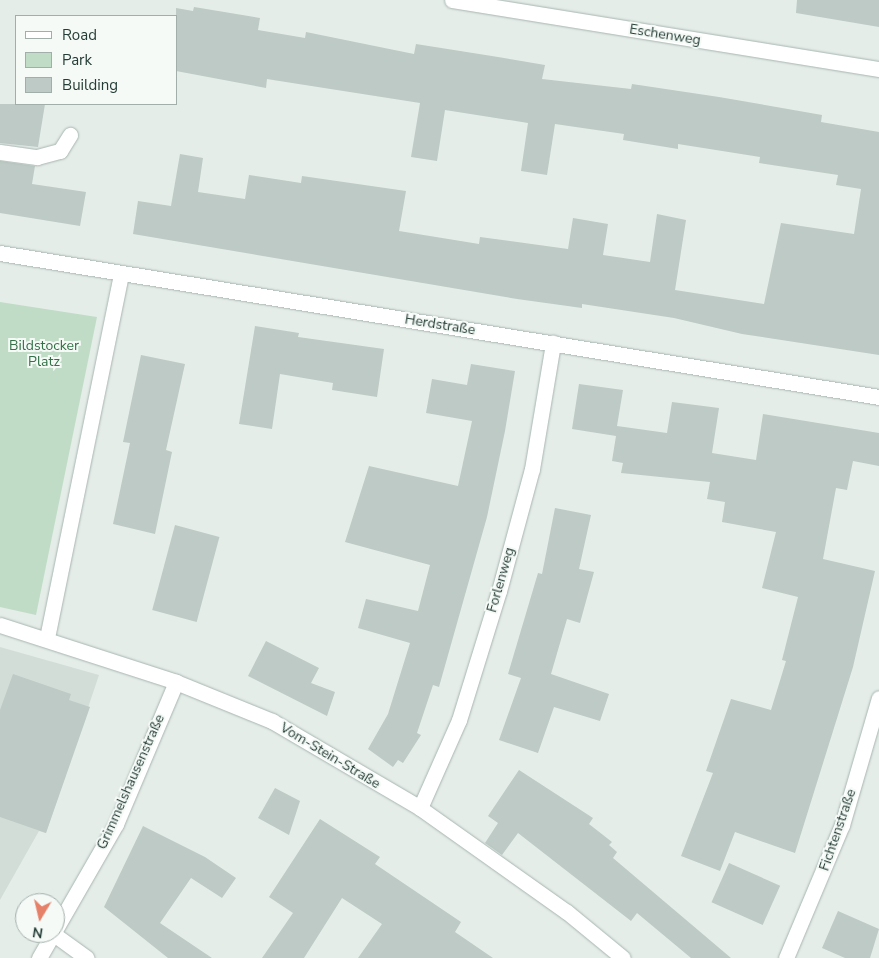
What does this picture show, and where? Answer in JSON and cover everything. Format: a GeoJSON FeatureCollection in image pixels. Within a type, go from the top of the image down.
{"type":"FeatureCollection","features":[{"type":"Feature","properties":{"kind":"street","name":"Eschenweg"},"geometry":{"type":"LineString","coordinates":[[452,0],[879,69]]}},
{"type":"Feature","properties":{"kind":"street"},"geometry":{"type":"LineString","coordinates":[[0,152],[37,157],[60,151],[70,135]]}},
{"type":"Feature","properties":{"kind":"street","name":"Herdstraße"},"geometry":{"type":"LineString","coordinates":[[0,253],[879,397]]}},
{"type":"Feature","properties":{"kind":"street"},"geometry":{"type":"LineString","coordinates":[[47,638],[121,274]]}},
{"type":"Feature","properties":{"kind":"street","name":"Forlenweg"},"geometry":{"type":"LineString","coordinates":[[420,808],[459,720],[499,591],[532,469],[553,343]]}},
{"type":"Feature","properties":{"kind":"street","name":"Vom-Stein-Straße"},"geometry":{"type":"LineString","coordinates":[[0,625],[47,638],[176,682],[272,721],[420,808],[568,912],[623,958]]}},
{"type":"Feature","properties":{"kind":"street","name":"Grimmelshausenstraße"},"geometry":{"type":"LineString","coordinates":[[65,915],[116,824],[176,682]]}},
{"type":"Feature","properties":{"kind":"street","name":"Fichtenstraße"},"geometry":{"type":"LineString","coordinates":[[786,958],[842,824],[879,698]]}},
{"type":"Feature","properties":{"kind":"street","name":"Grimmelshausenstraße"},"geometry":{"type":"LineString","coordinates":[[39,958],[49,943]]}},
{"type":"Feature","properties":{"kind":"street"},"geometry":{"type":"LineString","coordinates":[[65,943],[87,958]]}},
{"type":"Feature","properties":{"kind":"shaded area"},"geometry":{"type":"Polygon","coordinates":[[[0,647],[99,675],[46,833],[39,831],[0,900],[0,647]]]}},
{"type":"Feature","properties":{"kind":"green space","name":"Bildstocker Platz"},"geometry":{"type":"Polygon","coordinates":[[[0,302],[97,317],[36,615],[0,607],[0,302]]]}},
{"type":"Feature","properties":{"kind":"building"},"geometry":{"type":"Polygon","coordinates":[[[797,0],[879,0],[879,27],[796,13],[797,0]]]}},
{"type":"Feature","properties":{"kind":"building"},"geometry":{"type":"Polygon","coordinates":[[[194,7],[260,18],[258,30],[305,38],[306,32],[414,54],[416,44],[545,65],[542,79],[631,89],[632,84],[719,97],[822,115],[821,122],[879,132],[879,355],[742,334],[674,318],[582,304],[582,308],[517,299],[133,234],[138,201],[171,206],[180,154],[203,158],[198,192],[245,199],[249,175],[301,183],[302,176],[406,191],[399,231],[479,244],[480,237],[568,249],[573,218],[608,224],[603,255],[650,262],[657,214],[686,220],[675,290],[764,304],[781,223],[854,234],[861,189],[836,185],[838,175],[759,163],[760,157],[678,144],[678,149],[623,140],[624,134],[555,124],[547,175],[521,171],[528,123],[445,110],[437,161],[411,157],[420,103],[267,79],[266,88],[178,71],[178,15],[176,15],[176,8],[193,11],[194,7]]]}},
{"type":"Feature","properties":{"kind":"building"},"geometry":{"type":"Polygon","coordinates":[[[0,104],[45,105],[38,147],[0,143],[0,104]]]}},
{"type":"Feature","properties":{"kind":"building"},"geometry":{"type":"Polygon","coordinates":[[[0,161],[35,166],[32,184],[86,192],[80,226],[0,213],[0,161]]]}},
{"type":"Feature","properties":{"kind":"building"},"geometry":{"type":"Polygon","coordinates":[[[255,326],[299,333],[298,337],[384,349],[377,397],[332,390],[333,383],[280,374],[272,429],[239,424],[255,326]]]}},
{"type":"Feature","properties":{"kind":"building"},"geometry":{"type":"Polygon","coordinates":[[[141,355],[185,364],[166,450],[172,452],[155,534],[113,524],[130,443],[123,442],[141,355]]]}},
{"type":"Feature","properties":{"kind":"building"},"geometry":{"type":"Polygon","coordinates":[[[471,364],[515,371],[505,431],[487,517],[439,687],[433,685],[417,733],[421,735],[403,763],[398,760],[393,767],[368,749],[388,714],[410,643],[358,628],[366,599],[418,611],[430,565],[345,542],[369,466],[458,486],[472,421],[426,413],[432,379],[467,385],[471,364]]]}},
{"type":"Feature","properties":{"kind":"building"},"geometry":{"type":"Polygon","coordinates":[[[579,384],[623,390],[617,426],[667,433],[672,402],[719,408],[712,453],[756,460],[763,414],[879,433],[879,466],[853,461],[847,490],[836,488],[823,559],[875,571],[853,667],[795,853],[735,832],[720,871],[681,856],[713,773],[706,771],[731,699],[771,710],[786,661],[782,660],[798,597],[762,588],[776,532],[722,522],[725,502],[707,499],[710,482],[621,473],[623,463],[612,461],[616,436],[572,429],[579,384]]]}},
{"type":"Feature","properties":{"kind":"building"},"geometry":{"type":"Polygon","coordinates":[[[555,508],[591,515],[579,569],[594,572],[580,623],[567,619],[551,674],[609,694],[600,721],[554,707],[538,753],[499,740],[521,678],[508,674],[538,573],[542,574],[555,508]]]}},
{"type":"Feature","properties":{"kind":"building"},"geometry":{"type":"Polygon","coordinates":[[[175,525],[219,537],[197,622],[152,610],[175,525]]]}},
{"type":"Feature","properties":{"kind":"building"},"geometry":{"type":"Polygon","coordinates":[[[266,641],[319,668],[311,683],[335,692],[327,716],[248,676],[266,641]]]}},
{"type":"Feature","properties":{"kind":"building"},"geometry":{"type":"Polygon","coordinates":[[[13,674],[71,694],[69,700],[90,707],[46,833],[0,817],[0,710],[13,674]]]}},
{"type":"Feature","properties":{"kind":"building"},"geometry":{"type":"Polygon","coordinates":[[[519,770],[593,818],[589,824],[612,842],[609,845],[617,852],[613,858],[731,958],[691,958],[637,913],[631,921],[518,833],[502,855],[485,843],[498,823],[488,816],[519,770]]]}},
{"type":"Feature","properties":{"kind":"building"},"geometry":{"type":"Polygon","coordinates":[[[275,788],[300,801],[289,835],[258,818],[275,788]]]}},
{"type":"Feature","properties":{"kind":"building"},"geometry":{"type":"Polygon","coordinates":[[[320,819],[380,857],[375,864],[461,922],[455,932],[493,958],[358,958],[382,924],[342,898],[304,958],[262,958],[293,913],[269,897],[320,819]]]}},
{"type":"Feature","properties":{"kind":"building"},"geometry":{"type":"Polygon","coordinates":[[[143,826],[205,857],[236,878],[222,898],[191,878],[160,923],[212,958],[168,958],[104,907],[143,826]]]}},
{"type":"Feature","properties":{"kind":"building"},"geometry":{"type":"Polygon","coordinates":[[[729,863],[780,886],[763,925],[712,902],[729,863]]]}},
{"type":"Feature","properties":{"kind":"building"},"geometry":{"type":"Polygon","coordinates":[[[838,911],[879,929],[870,958],[845,958],[822,948],[838,911]]]}}]}
